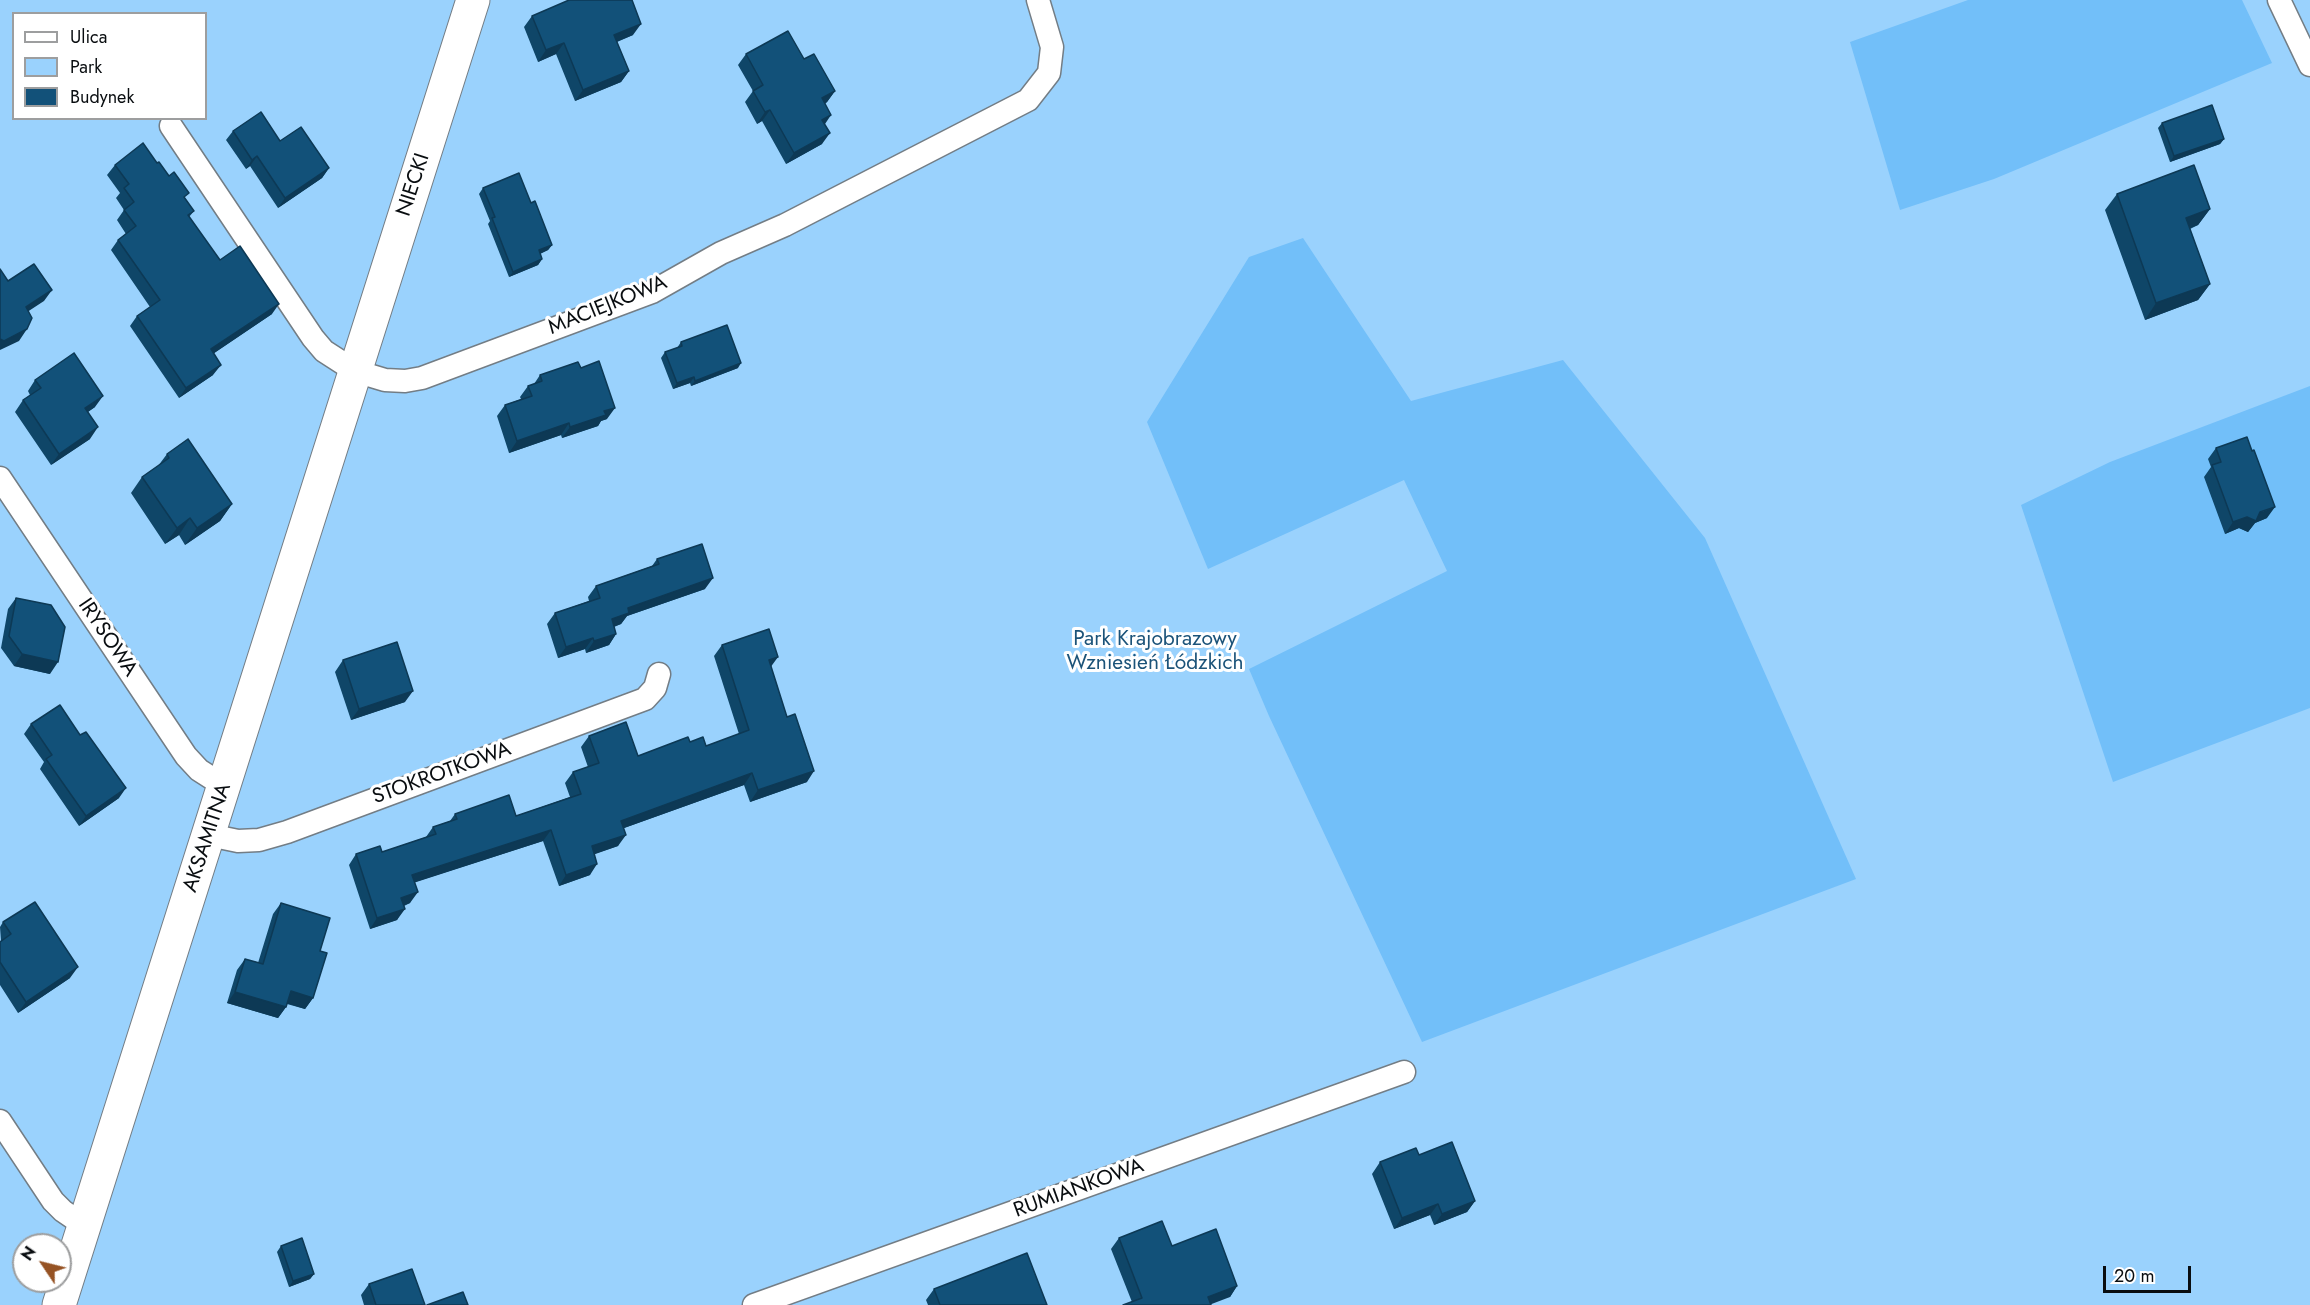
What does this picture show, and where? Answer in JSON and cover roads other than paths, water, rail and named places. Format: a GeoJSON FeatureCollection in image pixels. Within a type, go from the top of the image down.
{"type":"FeatureCollection","features":[{"type":"Feature","properties":{"kind":"street","name":"NIECKI"},"geometry":{"type":"LineString","coordinates":[[355,371],[473,0]]}},
{"type":"Feature","properties":{"kind":"street","name":"MACIEJKOWA"},"geometry":{"type":"LineString","coordinates":[[171,126],[313,338],[335,360],[355,371],[385,380],[405,381],[422,378],[652,292],[722,253],[785,225],[1028,100],[1049,73],[1052,47],[1038,0]]}},
{"type":"Feature","properties":{"kind":"street"},"geometry":{"type":"LineString","coordinates":[[2279,0],[2310,65]]}},
{"type":"Feature","properties":{"kind":"street","name":"AKSAMITNA"},"geometry":{"type":"LineString","coordinates":[[59,1305],[355,371]]}},
{"type":"Feature","properties":{"kind":"street","name":"IRYSOWA"},"geometry":{"type":"LineString","coordinates":[[0,478],[186,756],[199,770],[224,786]]}},
{"type":"Feature","properties":{"kind":"street","name":"STOKROTKOWA"},"geometry":{"type":"LineString","coordinates":[[208,835],[238,841],[259,840],[287,832],[645,699],[655,688],[659,674]]}},
{"type":"Feature","properties":{"kind":"street","name":"RUMIANKOWA"},"geometry":{"type":"LineString","coordinates":[[754,1305],[1404,1072]]}},
{"type":"Feature","properties":{"kind":"street"},"geometry":{"type":"LineString","coordinates":[[0,1122],[53,1201],[85,1226]]}},
{"type":"Feature","properties":{"kind":"park label","name":"Park Krajobrazowy Wzniesień Łódzkich"},"geometry":{"type":"Point","coordinates":[1155,652]}}]}
